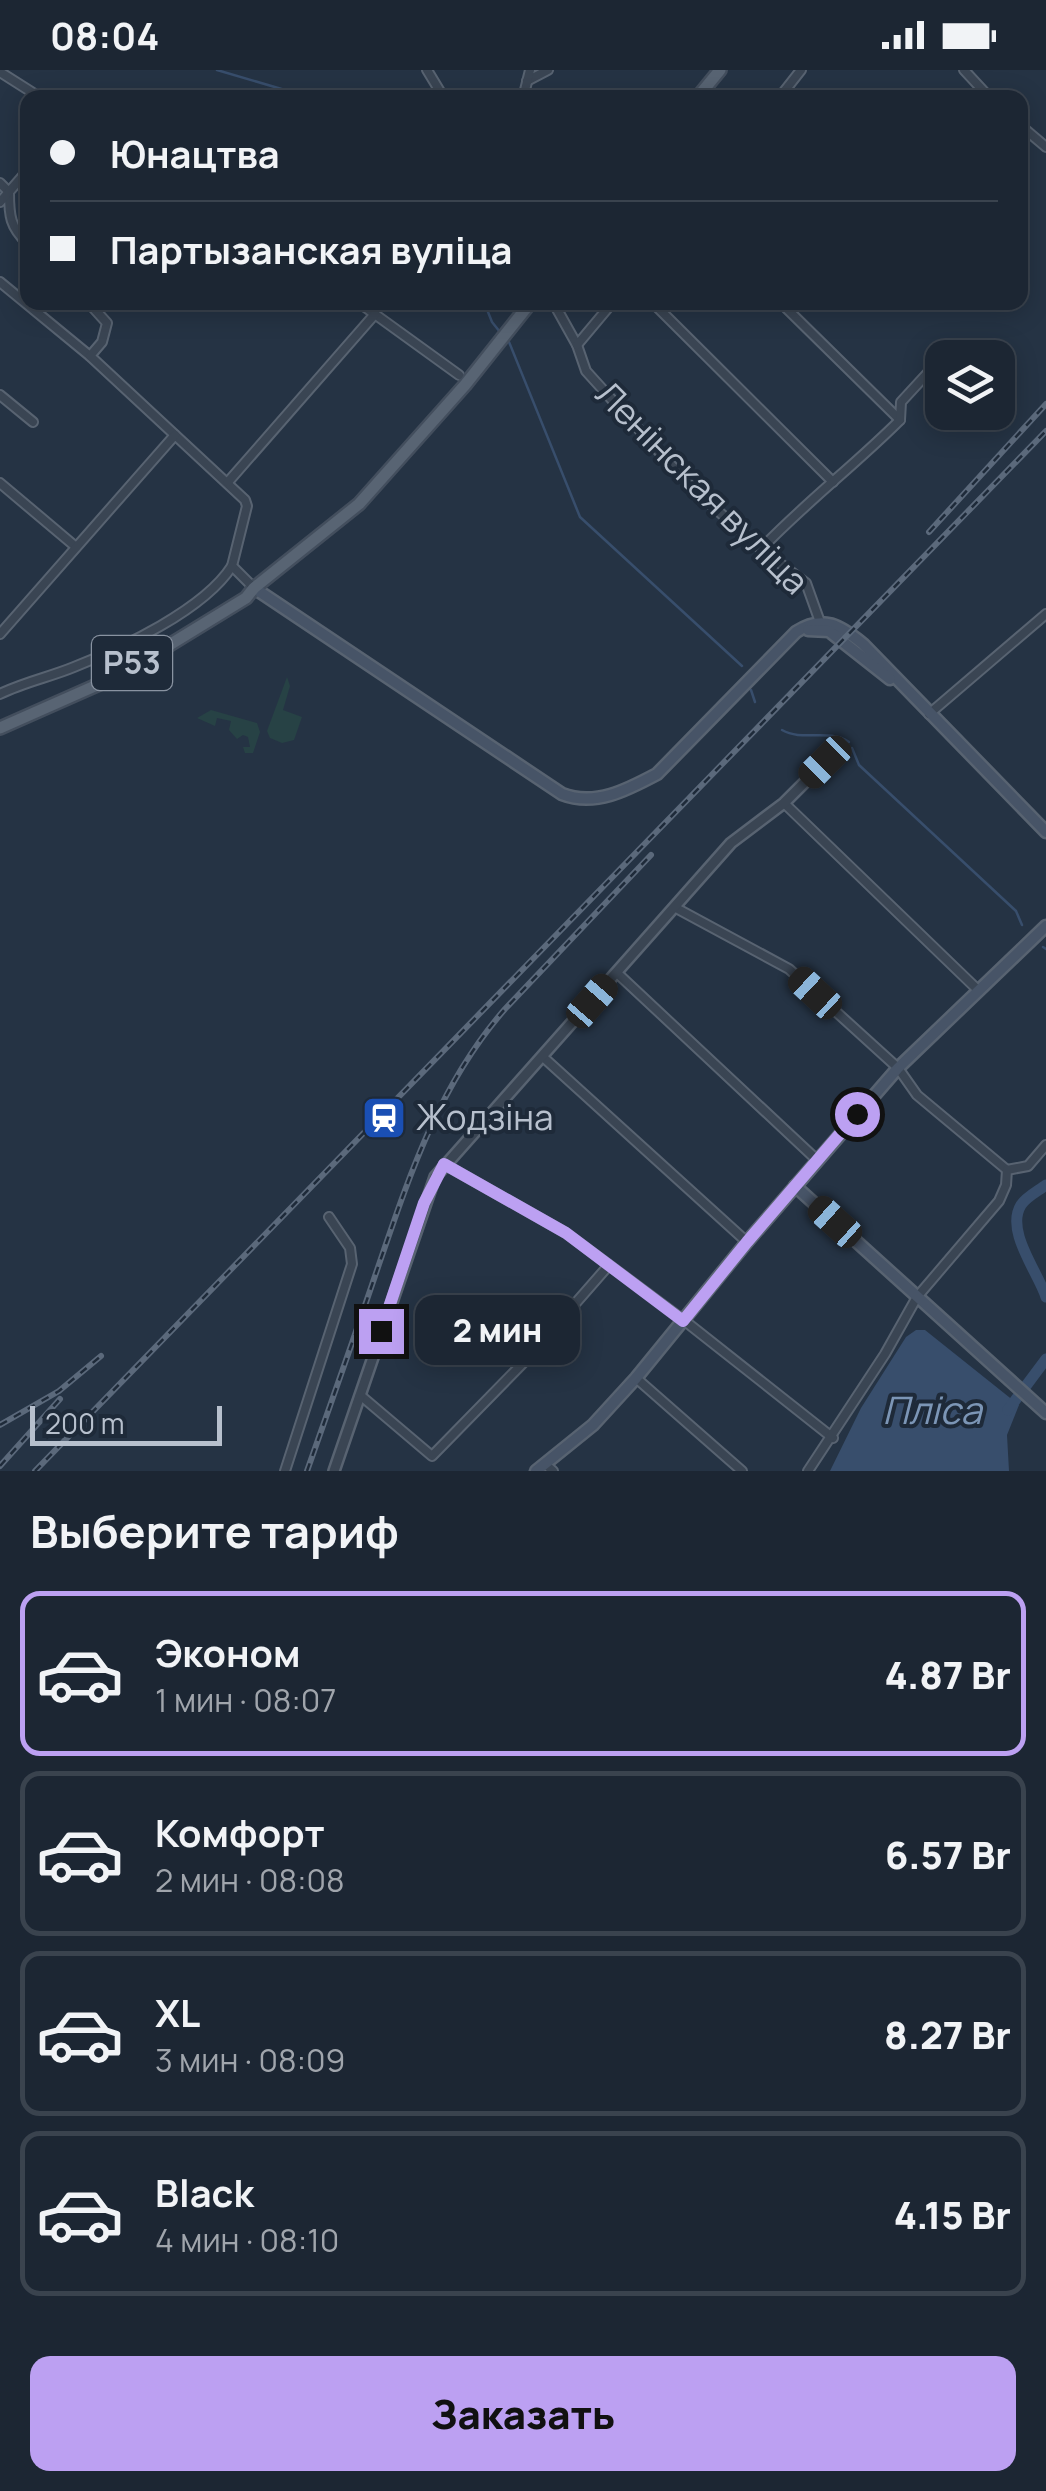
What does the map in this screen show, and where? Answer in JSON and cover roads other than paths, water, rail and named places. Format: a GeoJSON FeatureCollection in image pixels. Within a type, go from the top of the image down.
{"type":"FeatureCollection","features":[{"type":"Feature","properties":{"kind":"main road"},"geometry":{"type":"LineString","coordinates":[[704,90],[720,70]]}},
{"type":"Feature","properties":{"kind":"main road","name":"Р53"},"geometry":{"type":"LineString","coordinates":[[0,720],[142,658],[254,588],[359,504],[524,310]]}},
{"type":"Feature","properties":{"kind":"main road"},"geometry":{"type":"LineString","coordinates":[[254,588],[562,794],[585,800],[626,790],[657,774],[805,626],[829,621],[843,627],[1046,832]]}},
{"type":"Feature","properties":{"kind":"main road","name":"Р53"},"geometry":{"type":"LineString","coordinates":[[0,728],[152,658],[246,598],[254,588]]}},
{"type":"Feature","properties":{"kind":"main road"},"geometry":{"type":"LineString","coordinates":[[786,643],[808,630],[829,632],[906,689]]}},
{"type":"Feature","properties":{"kind":"main road"},"geometry":{"type":"LineString","coordinates":[[545,1469],[636,1378],[747,1242],[898,1068],[1046,926]]}},
{"type":"Feature","properties":{"kind":"main road"},"geometry":{"type":"LineString","coordinates":[[795,1186],[1046,1412]]}},
{"type":"Feature","properties":{"kind":"street"},"geometry":{"type":"LineString","coordinates":[[525,90],[530,70]]}},
{"type":"Feature","properties":{"kind":"street"},"geometry":{"type":"LineString","coordinates":[[528,81],[548,70]]}},
{"type":"Feature","properties":{"kind":"street"},"geometry":{"type":"LineString","coordinates":[[785,90],[801,70]]}},
{"type":"Feature","properties":{"kind":"street"},"geometry":{"type":"LineString","coordinates":[[964,70],[983,90]]}},
{"type":"Feature","properties":{"kind":"street"},"geometry":{"type":"LineString","coordinates":[[0,72],[28,90]]}},
{"type":"Feature","properties":{"kind":"street"},"geometry":{"type":"LineString","coordinates":[[0,202],[20,179]]}},
{"type":"Feature","properties":{"kind":"street"},"geometry":{"type":"LineString","coordinates":[[0,183],[9,192],[10,221],[20,237]]}},
{"type":"Feature","properties":{"kind":"street"},"geometry":{"type":"LineString","coordinates":[[0,282],[20,298]]}},
{"type":"Feature","properties":{"kind":"street"},"geometry":{"type":"LineString","coordinates":[[0,694],[111,651],[222,582],[232,566],[247,506],[228,482],[34,310]]}},
{"type":"Feature","properties":{"kind":"street"},"geometry":{"type":"LineString","coordinates":[[90,356],[102,342],[106,323],[95,310]]}},
{"type":"Feature","properties":{"kind":"street"},"geometry":{"type":"LineString","coordinates":[[370,310],[459,374]]}},
{"type":"Feature","properties":{"kind":"street","name":"Ленінская вуліца"},"geometry":{"type":"LineString","coordinates":[[558,310],[586,370],[691,486],[760,549],[806,583],[820,622]]}},
{"type":"Feature","properties":{"kind":"street"},"geometry":{"type":"LineString","coordinates":[[577,345],[606,310]]}},
{"type":"Feature","properties":{"kind":"street"},"geometry":{"type":"LineString","coordinates":[[660,310],[833,482]]}},
{"type":"Feature","properties":{"kind":"street"},"geometry":{"type":"LineString","coordinates":[[788,310],[900,420]]}},
{"type":"Feature","properties":{"kind":"street"},"geometry":{"type":"LineString","coordinates":[[228,482],[376,314]]}},
{"type":"Feature","properties":{"kind":"street"},"geometry":{"type":"LineString","coordinates":[[760,549],[900,420],[901,402],[925,376]]}},
{"type":"Feature","properties":{"kind":"street"},"geometry":{"type":"LineString","coordinates":[[0,396],[33,422]]}},
{"type":"Feature","properties":{"kind":"street"},"geometry":{"type":"LineString","coordinates":[[0,634],[175,435]]}},
{"type":"Feature","properties":{"kind":"street"},"geometry":{"type":"LineString","coordinates":[[0,483],[76,547]]}},
{"type":"Feature","properties":{"kind":"street"},"geometry":{"type":"LineString","coordinates":[[232,566],[254,588]]}},
{"type":"Feature","properties":{"kind":"street"},"geometry":{"type":"LineString","coordinates":[[929,714],[1046,614]]}},
{"type":"Feature","properties":{"kind":"street"},"geometry":{"type":"LineString","coordinates":[[334,1471],[424,1203],[444,1164],[731,843],[784,802],[825,762]]}},
{"type":"Feature","properties":{"kind":"street"},"geometry":{"type":"LineString","coordinates":[[784,802],[979,991]]}},
{"type":"Feature","properties":{"kind":"street"},"geometry":{"type":"LineString","coordinates":[[676,908],[789,969],[898,1068],[917,1095],[1007,1170]]}},
{"type":"Feature","properties":{"kind":"street"},"geometry":{"type":"LineString","coordinates":[[617,973],[817,1160]]}},
{"type":"Feature","properties":{"kind":"street"},"geometry":{"type":"LineString","coordinates":[[543,1057],[747,1242]]}},
{"type":"Feature","properties":{"kind":"street"},"geometry":{"type":"LineString","coordinates":[[1007,1170],[1028,1166],[1046,1145]]}},
{"type":"Feature","properties":{"kind":"street"},"geometry":{"type":"LineString","coordinates":[[444,1164],[566,1233],[832,1438]]}},
{"type":"Feature","properties":{"kind":"street"},"geometry":{"type":"LineString","coordinates":[[808,1471],[906,1321],[917,1296],[1000,1201],[1007,1170]]}},
{"type":"Feature","properties":{"kind":"street"},"geometry":{"type":"LineString","coordinates":[[284,1471],[352,1264],[350,1248],[328,1218]]}},
{"type":"Feature","properties":{"kind":"street"},"geometry":{"type":"LineString","coordinates":[[360,1395],[432,1456],[526,1361],[609,1265]]}},
{"type":"Feature","properties":{"kind":"street"},"geometry":{"type":"LineString","coordinates":[[636,1378],[742,1471]]}},
{"type":"Feature","properties":{"kind":"water","name":"Пліса"},"geometry":{"type":"Polygon","coordinates":[[[916,1330],[925,1330],[1019,1405],[1007,1435],[1009,1471],[830,1471],[861,1408],[906,1337],[916,1330]]]}},
{"type":"Feature","properties":{"kind":"waterway"},"geometry":{"type":"LineString","coordinates":[[217,70],[285,90]]}},
{"type":"Feature","properties":{"kind":"waterway"},"geometry":{"type":"LineString","coordinates":[[487,310],[500,332]]}},
{"type":"Feature","properties":{"kind":"waterway"},"geometry":{"type":"LineString","coordinates":[[509,342],[580,517],[742,666]]}},
{"type":"Feature","properties":{"kind":"waterway"},"geometry":{"type":"LineString","coordinates":[[751,690],[755,702]]}},
{"type":"Feature","properties":{"kind":"waterway"},"geometry":{"type":"LineString","coordinates":[[782,730],[798,735],[833,736],[849,742]]}},
{"type":"Feature","properties":{"kind":"waterway"},"geometry":{"type":"LineString","coordinates":[[852,748],[859,765],[1016,911],[1022,925]]}},
{"type":"Feature","properties":{"kind":"waterway","name":"Пліса"},"geometry":{"type":"LineString","coordinates":[[1046,1185],[1021,1205],[1017,1215],[1024,1251],[1046,1297]]}},
{"type":"Feature","properties":{"kind":"waterway","name":"Пліса"},"geometry":{"type":"LineString","coordinates":[[1008,1410],[1046,1359]]}},
{"type":"Feature","properties":{"kind":"railway"},"geometry":{"type":"LineString","coordinates":[[929,532],[1046,404]]}},
{"type":"Feature","properties":{"kind":"railway"},"geometry":{"type":"LineString","coordinates":[[35,1471],[1046,431]]}},
{"type":"Feature","properties":{"kind":"railway"},"geometry":{"type":"LineString","coordinates":[[307,1471],[400,1205],[443,1102],[481,1039],[505,1009],[651,855]]}},
{"type":"Feature","properties":{"kind":"railway"},"geometry":{"type":"LineString","coordinates":[[0,1425],[59,1391],[101,1356]]}},
{"type":"Feature","properties":{"kind":"railway"},"geometry":{"type":"LineString","coordinates":[[0,1466],[60,1399]]}},
{"type":"Feature","properties":{"kind":"place","name":"Жодзіна"},"geometry":{"type":"Point","coordinates":[384,1118]}}]}
